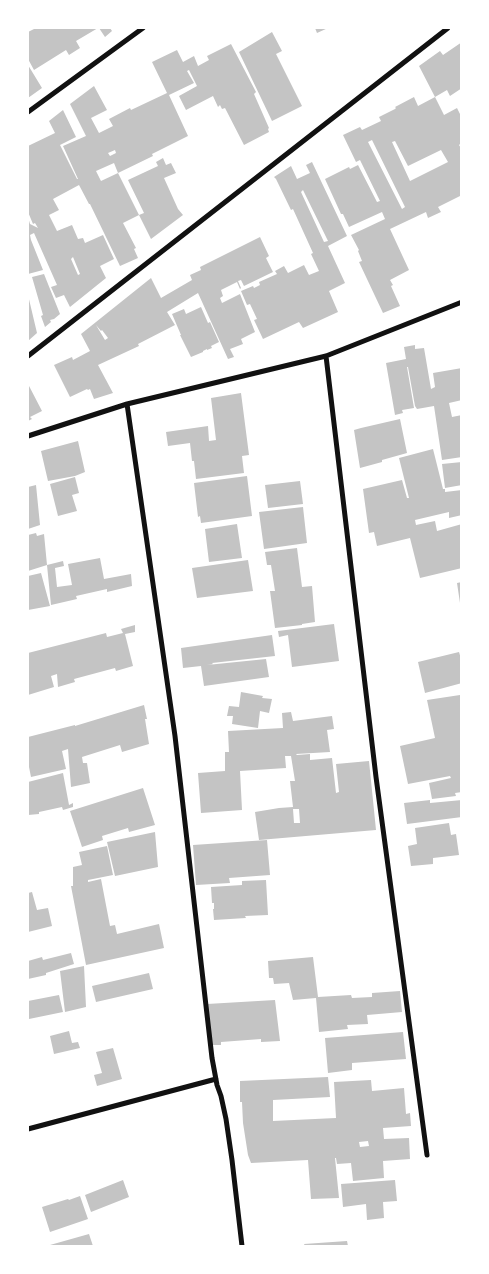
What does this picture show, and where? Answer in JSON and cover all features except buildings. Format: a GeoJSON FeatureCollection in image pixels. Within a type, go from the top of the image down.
{"type":"FeatureCollection","features":[{"type":"Feature","properties":{"kind":"street"},"geometry":{"type":"LineString","coordinates":[[28,112],[143,28]]}},
{"type":"Feature","properties":{"kind":"street"},"geometry":{"type":"LineString","coordinates":[[28,356],[448,28]]}},
{"type":"Feature","properties":{"kind":"street"},"geometry":{"type":"LineString","coordinates":[[28,436],[127,404],[326,356],[462,302]]}},
{"type":"Feature","properties":{"kind":"street"},"geometry":{"type":"LineString","coordinates":[[326,356],[375,767],[427,1155]]}},
{"type":"Feature","properties":{"kind":"street"},"geometry":{"type":"LineString","coordinates":[[127,404],[175,736],[212,1058],[226,1120],[242,1246]]}},
{"type":"Feature","properties":{"kind":"street"},"geometry":{"type":"LineString","coordinates":[[28,1129],[216,1079]]}}]}
